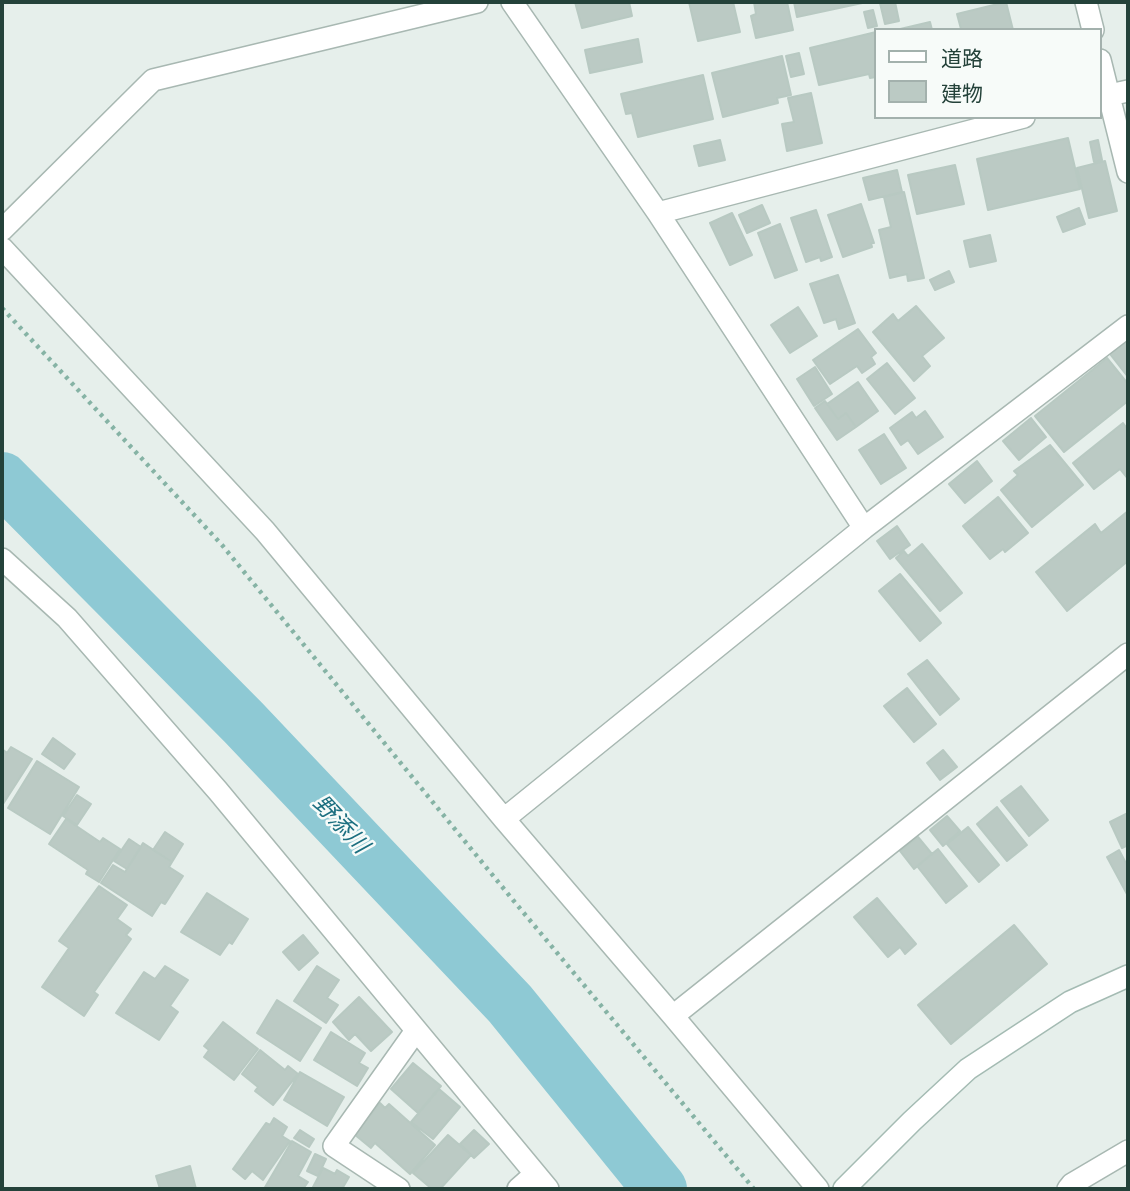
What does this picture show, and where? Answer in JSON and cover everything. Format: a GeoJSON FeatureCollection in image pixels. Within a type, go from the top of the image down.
{"type":"FeatureCollection","features":[{"type":"Feature","properties":{"kind":"street"},"geometry":{"type":"LineString","coordinates":[[2,230],[153,80],[477,2]]}},
{"type":"Feature","properties":{"kind":"street"},"geometry":{"type":"LineString","coordinates":[[512,2],[658,213],[864,528]]}},
{"type":"Feature","properties":{"kind":"street"},"geometry":{"type":"LineString","coordinates":[[1086,2],[1092,28]]}},
{"type":"Feature","properties":{"kind":"street"},"geometry":{"type":"LineString","coordinates":[[1102,66],[1112,94],[1128,172]]}},
{"type":"Feature","properties":{"kind":"street"},"geometry":{"type":"LineString","coordinates":[[658,213],[1016,119]]}},
{"type":"Feature","properties":{"kind":"street"},"geometry":{"type":"LineString","coordinates":[[2,248],[265,531],[504,819],[818,1189]]}},
{"type":"Feature","properties":{"kind":"street"},"geometry":{"type":"LineString","coordinates":[[504,819],[864,528],[1128,326]]}},
{"type":"Feature","properties":{"kind":"street"},"geometry":{"type":"LineString","coordinates":[[2,559],[76,629],[218,791],[542,1182],[518,1189]]}},
{"type":"Feature","properties":{"kind":"street"},"geometry":{"type":"LineString","coordinates":[[673,1016],[1128,654]]}},
{"type":"Feature","properties":{"kind":"street"},"geometry":{"type":"LineString","coordinates":[[844,1189],[968,1069],[1070,1002],[1128,976]]}},
{"type":"Feature","properties":{"kind":"street"},"geometry":{"type":"LineString","coordinates":[[399,1189],[334,1146],[415,1032]]}},
{"type":"Feature","properties":{"kind":"street"},"geometry":{"type":"LineString","coordinates":[[1068,1189],[1128,1151]]}},
{"type":"Feature","properties":{"kind":"path"},"geometry":{"type":"LineString","coordinates":[[2,308],[222,545],[754,1189]]}},
{"type":"Feature","properties":{"kind":"building"},"geometry":{"type":"Polygon","coordinates":[[[575,2],[629,2],[632,16],[582,28],[575,2]]]}},
{"type":"Feature","properties":{"kind":"building"},"geometry":{"type":"Polygon","coordinates":[[[689,2],[733,2],[740,32],[698,41],[689,2]]]}},
{"type":"Feature","properties":{"kind":"building"},"geometry":{"type":"Polygon","coordinates":[[[754,2],[787,2],[793,30],[756,38],[751,16],[756,14],[754,2]]]}},
{"type":"Feature","properties":{"kind":"building"},"geometry":{"type":"Polygon","coordinates":[[[794,2],[867,2],[797,17],[794,2]]]}},
{"type":"Feature","properties":{"kind":"building"},"geometry":{"type":"Polygon","coordinates":[[[895,2],[899,21],[885,24],[880,3],[895,2]]]}},
{"type":"Feature","properties":{"kind":"building"},"geometry":{"type":"Polygon","coordinates":[[[1006,2],[1012,28],[961,28],[957,14],[1006,2]]]}},
{"type":"Feature","properties":{"kind":"building"},"geometry":{"type":"Polygon","coordinates":[[[873,10],[877,26],[868,28],[864,12],[873,10]]]}},
{"type":"Feature","properties":{"kind":"building"},"geometry":{"type":"Polygon","coordinates":[[[930,22],[932,28],[904,28],[930,22]]]}},
{"type":"Feature","properties":{"kind":"building"},"geometry":{"type":"Polygon","coordinates":[[[874,32],[874,77],[870,78],[869,74],[819,85],[810,48],[874,32]]]}},
{"type":"Feature","properties":{"kind":"building"},"geometry":{"type":"Polygon","coordinates":[[[638,39],[642,62],[590,73],[585,50],[638,39]]]}},
{"type":"Feature","properties":{"kind":"building"},"geometry":{"type":"Polygon","coordinates":[[[799,53],[804,74],[791,77],[786,56],[799,53]]]}},
{"type":"Feature","properties":{"kind":"building"},"geometry":{"type":"Polygon","coordinates":[[[782,56],[791,95],[777,98],[778,103],[723,117],[712,73],[782,56]]]}},
{"type":"Feature","properties":{"kind":"building"},"geometry":{"type":"Polygon","coordinates":[[[703,75],[713,119],[638,137],[632,113],[626,114],[621,94],[703,75]]]}},
{"type":"Feature","properties":{"kind":"building"},"geometry":{"type":"Polygon","coordinates":[[[811,93],[822,143],[787,151],[782,124],[794,122],[788,98],[811,93]]]}},
{"type":"Feature","properties":{"kind":"building"},"geometry":{"type":"Polygon","coordinates":[[[1068,138],[1080,189],[988,210],[977,159],[1068,138]]]}},
{"type":"Feature","properties":{"kind":"building"},"geometry":{"type":"Polygon","coordinates":[[[720,140],[725,160],[699,166],[694,146],[720,140]]]}},
{"type":"Feature","properties":{"kind":"building"},"geometry":{"type":"Polygon","coordinates":[[[1098,140],[1102,160],[1094,162],[1090,142],[1098,140]]]}},
{"type":"Feature","properties":{"kind":"building"},"geometry":{"type":"Polygon","coordinates":[[[1105,161],[1117,211],[1089,218],[1077,168],[1105,161]]]}},
{"type":"Feature","properties":{"kind":"building"},"geometry":{"type":"Polygon","coordinates":[[[955,165],[964,204],[917,214],[908,175],[955,165]]]}},
{"type":"Feature","properties":{"kind":"building"},"geometry":{"type":"Polygon","coordinates":[[[897,170],[902,192],[869,200],[863,178],[897,170]]]}},
{"type":"Feature","properties":{"kind":"building"},"geometry":{"type":"Polygon","coordinates":[[[904,192],[924,278],[908,281],[907,274],[890,278],[879,230],[891,227],[884,197],[904,192]]]}},
{"type":"Feature","properties":{"kind":"building"},"geometry":{"type":"Polygon","coordinates":[[[861,204],[874,243],[871,243],[872,247],[843,257],[828,215],[861,204]]]}},
{"type":"Feature","properties":{"kind":"building"},"geometry":{"type":"Polygon","coordinates":[[[762,205],[770,223],[747,233],[739,215],[762,205]]]}},
{"type":"Feature","properties":{"kind":"building"},"geometry":{"type":"Polygon","coordinates":[[[1079,208],[1085,224],[1063,232],[1057,217],[1079,208]]]}},
{"type":"Feature","properties":{"kind":"building"},"geometry":{"type":"Polygon","coordinates":[[[816,210],[832,257],[821,261],[820,257],[806,262],[791,218],[816,210]]]}},
{"type":"Feature","properties":{"kind":"building"},"geometry":{"type":"Polygon","coordinates":[[[732,213],[752,255],[730,265],[710,223],[732,213]]]}},
{"type":"Feature","properties":{"kind":"building"},"geometry":{"type":"Polygon","coordinates":[[[780,224],[797,270],[775,278],[758,233],[780,224]]]}},
{"type":"Feature","properties":{"kind":"building"},"geometry":{"type":"Polygon","coordinates":[[[990,235],[996,261],[970,267],[964,241],[990,235]]]}},
{"type":"Feature","properties":{"kind":"building"},"geometry":{"type":"Polygon","coordinates":[[[949,271],[954,282],[935,290],[930,280],[949,271]]]}},
{"type":"Feature","properties":{"kind":"building"},"geometry":{"type":"Polygon","coordinates":[[[838,275],[855,323],[839,329],[836,319],[824,323],[810,284],[838,275]]]}},
{"type":"Feature","properties":{"kind":"building"},"geometry":{"type":"Polygon","coordinates":[[[916,306],[944,338],[922,356],[930,366],[914,381],[873,332],[893,314],[898,321],[916,306]]]}},
{"type":"Feature","properties":{"kind":"building"},"geometry":{"type":"Polygon","coordinates":[[[798,307],[817,336],[790,353],[771,325],[798,307]]]}},
{"type":"Feature","properties":{"kind":"building"},"geometry":{"type":"Polygon","coordinates":[[[858,329],[876,353],[871,357],[875,364],[862,373],[857,366],[830,384],[813,360],[858,329]]]}},
{"type":"Feature","properties":{"kind":"building"},"geometry":{"type":"Polygon","coordinates":[[[1128,340],[1128,377],[1110,354],[1128,340]]]}},
{"type":"Feature","properties":{"kind":"building"},"geometry":{"type":"Polygon","coordinates":[[[1107,358],[1128,384],[1128,401],[1064,452],[1035,416],[1107,358]]]}},
{"type":"Feature","properties":{"kind":"building"},"geometry":{"type":"Polygon","coordinates":[[[887,363],[915,398],[895,414],[867,379],[887,363]]]}},
{"type":"Feature","properties":{"kind":"building"},"geometry":{"type":"Polygon","coordinates":[[[815,367],[832,394],[814,406],[797,379],[815,367]]]}},
{"type":"Feature","properties":{"kind":"building"},"geometry":{"type":"Polygon","coordinates":[[[858,382],[878,411],[856,427],[846,413],[838,419],[827,404],[858,382]]]}},
{"type":"Feature","properties":{"kind":"building"},"geometry":{"type":"Polygon","coordinates":[[[825,401],[838,419],[846,413],[856,427],[837,440],[815,408],[825,401]]]}},
{"type":"Feature","properties":{"kind":"building"},"geometry":{"type":"Polygon","coordinates":[[[925,411],[943,437],[918,454],[908,440],[901,445],[890,428],[912,412],[916,418],[925,411]]]}},
{"type":"Feature","properties":{"kind":"building"},"geometry":{"type":"Polygon","coordinates":[[[1031,418],[1046,437],[1019,460],[1003,441],[1031,418]]]}},
{"type":"Feature","properties":{"kind":"building"},"geometry":{"type":"Polygon","coordinates":[[[1123,423],[1128,430],[1128,479],[1120,469],[1094,489],[1073,463],[1123,423]]]}},
{"type":"Feature","properties":{"kind":"building"},"geometry":{"type":"Polygon","coordinates":[[[884,434],[906,468],[881,484],[859,450],[884,434]]]}},
{"type":"Feature","properties":{"kind":"building"},"geometry":{"type":"Polygon","coordinates":[[[1050,445],[1083,485],[1032,527],[1001,490],[1018,475],[1014,471],[1050,445]]]}},
{"type":"Feature","properties":{"kind":"building"},"geometry":{"type":"Polygon","coordinates":[[[977,461],[992,481],[965,503],[949,484],[977,461]]]}},
{"type":"Feature","properties":{"kind":"building"},"geometry":{"type":"Polygon","coordinates":[[[998,497],[1028,533],[1005,552],[1003,549],[990,559],[963,526],[998,497]]]}},
{"type":"Feature","properties":{"kind":"building"},"geometry":{"type":"Polygon","coordinates":[[[1128,511],[1128,561],[1067,611],[1036,572],[1095,524],[1101,533],[1128,511]]]}},
{"type":"Feature","properties":{"kind":"building"},"geometry":{"type":"Polygon","coordinates":[[[897,526],[910,545],[890,559],[877,541],[897,526]]]}},
{"type":"Feature","properties":{"kind":"building"},"geometry":{"type":"Polygon","coordinates":[[[922,544],[962,593],[940,611],[896,558],[904,551],[908,556],[922,544]]]}},
{"type":"Feature","properties":{"kind":"building"},"geometry":{"type":"Polygon","coordinates":[[[900,574],[941,623],[920,641],[879,591],[900,574]]]}},
{"type":"Feature","properties":{"kind":"building"},"geometry":{"type":"Polygon","coordinates":[[[927,660],[959,699],[940,715],[908,674],[927,660]]]}},
{"type":"Feature","properties":{"kind":"building"},"geometry":{"type":"Polygon","coordinates":[[[907,688],[936,724],[914,742],[884,706],[907,688]]]}},
{"type":"Feature","properties":{"kind":"building"},"geometry":{"type":"Polygon","coordinates":[[[53,738],[75,754],[64,769],[42,754],[53,738]]]}},
{"type":"Feature","properties":{"kind":"building"},"geometry":{"type":"Polygon","coordinates":[[[11,747],[32,759],[3,804],[2,749],[7,753],[11,747]]]}},
{"type":"Feature","properties":{"kind":"building"},"geometry":{"type":"Polygon","coordinates":[[[943,750],[957,767],[940,780],[927,763],[943,750]]]}},
{"type":"Feature","properties":{"kind":"building"},"geometry":{"type":"Polygon","coordinates":[[[37,761],[79,787],[50,834],[8,808],[37,761]]]}},
{"type":"Feature","properties":{"kind":"building"},"geometry":{"type":"Polygon","coordinates":[[[1021,786],[1048,820],[1029,836],[1001,801],[1021,786]]]}},
{"type":"Feature","properties":{"kind":"building"},"geometry":{"type":"Polygon","coordinates":[[[77,795],[91,804],[77,825],[63,816],[77,795]]]}},
{"type":"Feature","properties":{"kind":"building"},"geometry":{"type":"Polygon","coordinates":[[[997,807],[1027,845],[1007,861],[977,824],[997,807]]]}},
{"type":"Feature","properties":{"kind":"building"},"geometry":{"type":"Polygon","coordinates":[[[1128,813],[1128,845],[1122,848],[1110,822],[1128,813]]]}},
{"type":"Feature","properties":{"kind":"building"},"geometry":{"type":"Polygon","coordinates":[[[947,816],[960,831],[943,846],[930,830],[947,816]]]}},
{"type":"Feature","properties":{"kind":"building"},"geometry":{"type":"Polygon","coordinates":[[[66,819],[100,842],[103,838],[120,849],[99,882],[86,874],[88,870],[49,844],[66,819]]]}},
{"type":"Feature","properties":{"kind":"building"},"geometry":{"type":"Polygon","coordinates":[[[968,827],[999,865],[979,882],[947,844],[968,827]]]}},
{"type":"Feature","properties":{"kind":"building"},"geometry":{"type":"Polygon","coordinates":[[[165,832],[183,844],[172,862],[153,850],[165,832]]]}},
{"type":"Feature","properties":{"kind":"building"},"geometry":{"type":"Polygon","coordinates":[[[918,837],[932,854],[914,869],[900,851],[918,837]]]}},
{"type":"Feature","properties":{"kind":"building"},"geometry":{"type":"Polygon","coordinates":[[[129,839],[141,847],[127,869],[114,861],[129,839]]]}},
{"type":"Feature","properties":{"kind":"building"},"geometry":{"type":"Polygon","coordinates":[[[143,843],[172,862],[169,867],[183,876],[165,904],[161,902],[152,916],[101,883],[113,865],[125,872],[143,843]]]}},
{"type":"Feature","properties":{"kind":"building"},"geometry":{"type":"Polygon","coordinates":[[[938,849],[967,886],[946,903],[917,866],[938,849]]]}},
{"type":"Feature","properties":{"kind":"building"},"geometry":{"type":"Polygon","coordinates":[[[1119,850],[1128,867],[1128,896],[1107,857],[1119,850]]]}},
{"type":"Feature","properties":{"kind":"building"},"geometry":{"type":"Polygon","coordinates":[[[99,886],[127,905],[117,919],[131,929],[126,935],[131,939],[94,992],[98,995],[84,1016],[42,987],[69,948],[59,941],[99,886]]]}},
{"type":"Feature","properties":{"kind":"building"},"geometry":{"type":"Polygon","coordinates":[[[207,893],[248,919],[232,944],[229,942],[220,955],[181,932],[207,893]]]}},
{"type":"Feature","properties":{"kind":"building"},"geometry":{"type":"Polygon","coordinates":[[[877,898],[916,944],[905,954],[900,947],[888,957],[854,917],[877,898]]]}},
{"type":"Feature","properties":{"kind":"building"},"geometry":{"type":"Polygon","coordinates":[[[1014,925],[1047,964],[951,1044],[918,1005],[1014,925]]]}},
{"type":"Feature","properties":{"kind":"building"},"geometry":{"type":"Polygon","coordinates":[[[303,935],[318,953],[299,970],[283,952],[303,935]]]}},
{"type":"Feature","properties":{"kind":"building"},"geometry":{"type":"Polygon","coordinates":[[[165,966],[188,980],[170,1006],[178,1012],[159,1040],[116,1013],[144,972],[155,979],[165,966]]]}},
{"type":"Feature","properties":{"kind":"building"},"geometry":{"type":"Polygon","coordinates":[[[317,966],[339,980],[327,998],[338,1005],[326,1023],[294,1001],[317,966]]]}},
{"type":"Feature","properties":{"kind":"building"},"geometry":{"type":"Polygon","coordinates":[[[359,997],[392,1032],[371,1051],[355,1034],[349,1040],[333,1022],[359,997]]]}},
{"type":"Feature","properties":{"kind":"building"},"geometry":{"type":"Polygon","coordinates":[[[277,1000],[321,1028],[300,1061],[257,1033],[277,1000]]]}},
{"type":"Feature","properties":{"kind":"building"},"geometry":{"type":"Polygon","coordinates":[[[223,1022],[258,1049],[234,1080],[204,1057],[209,1050],[204,1046],[223,1022]]]}},
{"type":"Feature","properties":{"kind":"building"},"geometry":{"type":"Polygon","coordinates":[[[331,1032],[365,1053],[359,1063],[368,1068],[357,1086],[314,1060],[331,1032]]]}},
{"type":"Feature","properties":{"kind":"building"},"geometry":{"type":"Polygon","coordinates":[[[260,1050],[285,1070],[288,1066],[298,1074],[273,1105],[255,1091],[258,1087],[242,1074],[260,1050]]]}},
{"type":"Feature","properties":{"kind":"building"},"geometry":{"type":"Polygon","coordinates":[[[413,1063],[441,1086],[418,1113],[391,1089],[413,1063]]]}},
{"type":"Feature","properties":{"kind":"building"},"geometry":{"type":"Polygon","coordinates":[[[300,1072],[344,1097],[327,1126],[284,1100],[300,1072]]]}},
{"type":"Feature","properties":{"kind":"building"},"geometry":{"type":"Polygon","coordinates":[[[439,1089],[460,1107],[433,1139],[411,1122],[439,1089]]]}},
{"type":"Feature","properties":{"kind":"building"},"geometry":{"type":"Polygon","coordinates":[[[380,1103],[385,1108],[389,1104],[435,1145],[410,1174],[375,1143],[371,1148],[354,1134],[380,1103]]]}},
{"type":"Feature","properties":{"kind":"building"},"geometry":{"type":"Polygon","coordinates":[[[274,1118],[287,1127],[282,1136],[290,1141],[263,1180],[252,1171],[245,1179],[233,1169],[266,1123],[270,1125],[274,1118]]]}},
{"type":"Feature","properties":{"kind":"building"},"geometry":{"type":"Polygon","coordinates":[[[300,1130],[314,1139],[309,1147],[294,1138],[300,1130]]]}},
{"type":"Feature","properties":{"kind":"building"},"geometry":{"type":"Polygon","coordinates":[[[474,1130],[489,1144],[474,1158],[460,1144],[474,1130]]]}},
{"type":"Feature","properties":{"kind":"building"},"geometry":{"type":"Polygon","coordinates":[[[448,1135],[471,1155],[440,1189],[432,1189],[413,1173],[448,1135]]]}},
{"type":"Feature","properties":{"kind":"building"},"geometry":{"type":"Polygon","coordinates":[[[292,1141],[311,1152],[298,1176],[308,1182],[303,1189],[264,1189],[292,1141]]]}},
{"type":"Feature","properties":{"kind":"building"},"geometry":{"type":"Polygon","coordinates":[[[315,1154],[326,1159],[318,1176],[307,1171],[315,1154]]]}},
{"type":"Feature","properties":{"kind":"building"},"geometry":{"type":"Polygon","coordinates":[[[190,1166],[196,1189],[160,1189],[156,1176],[190,1166]]]}},
{"type":"Feature","properties":{"kind":"building"},"geometry":{"type":"Polygon","coordinates":[[[323,1168],[335,1174],[337,1170],[349,1177],[342,1189],[312,1189],[323,1168]]]}},
{"type":"Feature","properties":{"kind":"waterway","name":"野添川"},"geometry":{"type":"LineString","coordinates":[[2,479],[244,723],[510,1004],[660,1189]]}}]}
